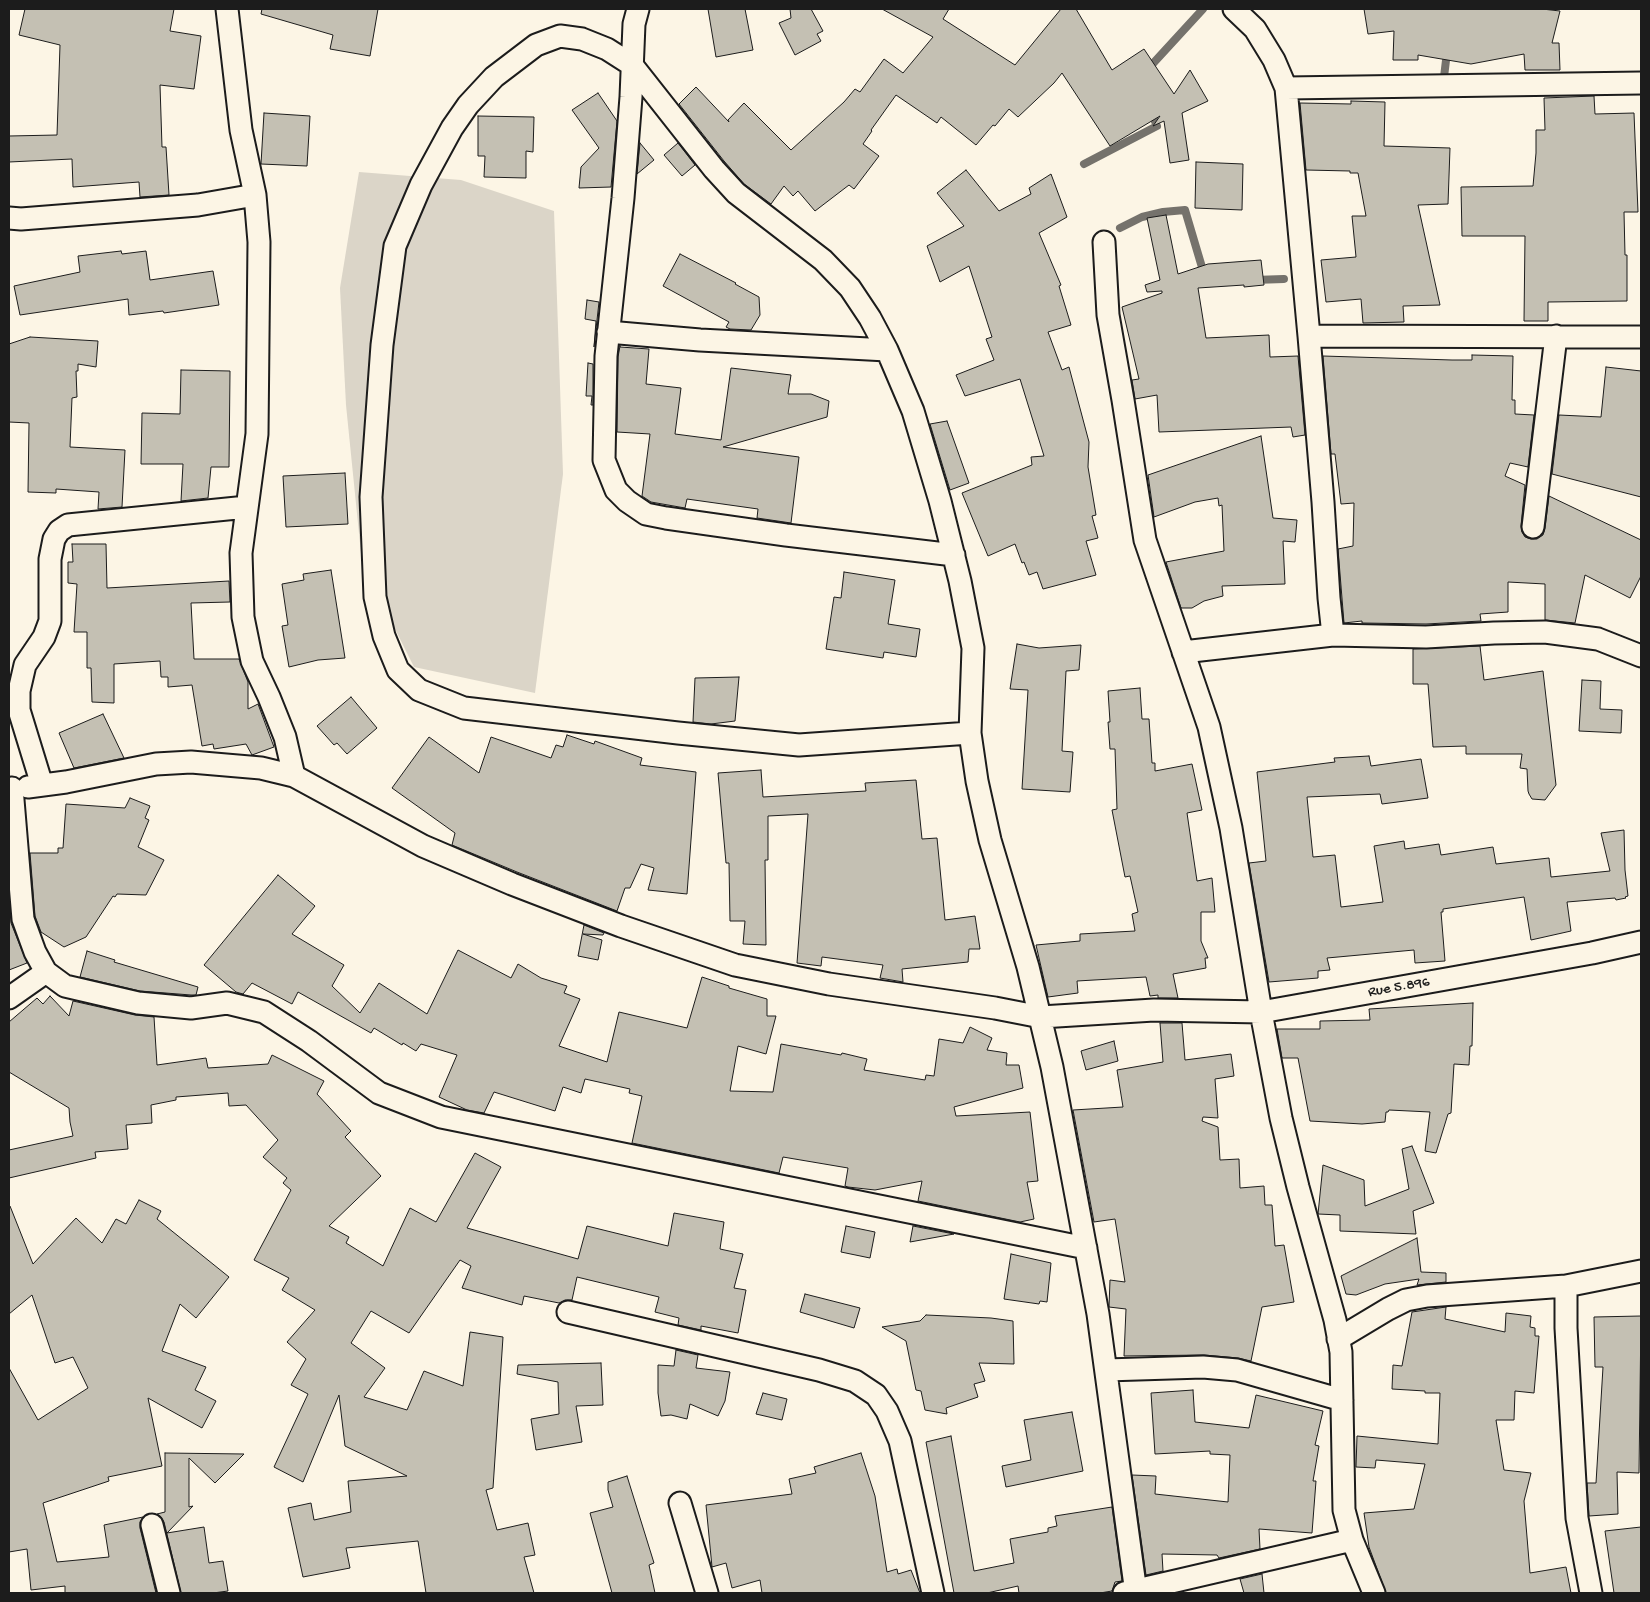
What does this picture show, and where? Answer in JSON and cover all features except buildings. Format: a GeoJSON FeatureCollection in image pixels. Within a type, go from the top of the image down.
{"type":"FeatureCollection","features":[{"type":"Feature","properties":{"kind":"street"},"geometry":{"type":"LineString","coordinates":[[227,9],[241,130],[255,195],[259,242],[257,434],[241,553],[243,617],[252,661],[285,737],[294,776]]}},
{"type":"Feature","properties":{"kind":"street"},"geometry":{"type":"LineString","coordinates":[[638,9],[634,24],[623,198],[606,356],[604,460],[616,490],[627,502],[646,514],[666,518],[786,535],[954,555]]}},
{"type":"Feature","properties":{"kind":"street"},"geometry":{"type":"LineString","coordinates":[[1234,9],[1255,29],[1274,60],[1286,88],[1309,336],[1333,634]]}},
{"type":"Feature","properties":{"kind":"street"},"geometry":{"type":"LineString","coordinates":[[970,734],[799,745],[678,733],[464,708],[419,690],[398,670],[384,636],[376,597],[372,497],[382,345],[395,246],[421,185],[452,128],[468,105],[494,78],[536,45],[560,36],[582,39],[607,49],[632,65],[714,169],[736,193],[824,260],[850,288],[870,318],[887,350],[913,411],[954,555],[974,648],[970,734],[977,781],[990,840],[1041,1017],[1086,1248],[1106,1370],[1132,1592],[1352,1540]]}},
{"type":"Feature","properties":{"kind":"street"},"geometry":{"type":"LineString","coordinates":[[1286,88],[1641,83]]}},
{"type":"Feature","properties":{"kind":"street"},"geometry":{"type":"LineString","coordinates":[[9,218],[22,220],[198,205],[255,195]]}},
{"type":"Feature","properties":{"kind":"street"},"geometry":{"type":"LineString","coordinates":[[1104,242],[1108,315],[1145,540],[1209,727],[1230,828],[1261,1012],[1284,1127],[1298,1187],[1335,1320],[1340,1352],[1344,1510],[1352,1540],[1374,1593]]}},
{"type":"Feature","properties":{"kind":"street"},"geometry":{"type":"LineString","coordinates":[[608,332],[700,340],[887,350]]}},
{"type":"Feature","properties":{"kind":"street"},"geometry":{"type":"LineString","coordinates":[[1309,336],[1641,337]]}},
{"type":"Feature","properties":{"kind":"street"},"geometry":{"type":"LineString","coordinates":[[1533,527],[1556,336]]}},
{"type":"Feature","properties":{"kind":"street"},"geometry":{"type":"LineString","coordinates":[[42,785],[19,710],[19,691],[25,665],[44,637],[50,621],[50,559],[54,539],[59,531],[68,525],[246,507]]}},
{"type":"Feature","properties":{"kind":"street"},"geometry":{"type":"LineString","coordinates":[[1183,652],[1333,634],[1426,637],[1545,632],[1598,639],[1641,656]]}},
{"type":"Feature","properties":{"kind":"street","name":"Rue 5.896"},"geometry":{"type":"LineString","coordinates":[[11,788],[66,782],[156,764],[191,762],[261,768],[294,776],[424,846],[503,880],[621,926],[735,965],[829,984],[995,1008],[1041,1017],[1154,1010],[1261,1012],[1592,953],[1641,942]]}},
{"type":"Feature","properties":{"kind":"street"},"geometry":{"type":"LineString","coordinates":[[11,788],[23,919],[35,952],[46,972],[65,986],[138,1003],[191,1008],[227,1003],[264,1012],[309,1040],[379,1093],[441,1117],[1086,1248]]}},
{"type":"Feature","properties":{"kind":"street"},"geometry":{"type":"LineString","coordinates":[[9,998],[46,972]]}},
{"type":"Feature","properties":{"kind":"street"},"geometry":{"type":"LineString","coordinates":[[1338,1339],[1406,1300],[1427,1296],[1566,1286],[1641,1271]]}},
{"type":"Feature","properties":{"kind":"street"},"geometry":{"type":"LineString","coordinates":[[1566,1286],[1566,1328],[1577,1518],[1591,1593]]}},
{"type":"Feature","properties":{"kind":"street"},"geometry":{"type":"LineString","coordinates":[[568,1312],[819,1370],[855,1380],[876,1395],[887,1411],[900,1441],[933,1593]]}},
{"type":"Feature","properties":{"kind":"street"},"geometry":{"type":"LineString","coordinates":[[1106,1370],[1203,1367],[1237,1370],[1342,1400]]}},
{"type":"Feature","properties":{"kind":"street"},"geometry":{"type":"LineString","coordinates":[[680,1504],[706,1593]]}},
{"type":"Feature","properties":{"kind":"street"},"geometry":{"type":"LineString","coordinates":[[152,1525],[169,1593]]}},
{"type":"Feature","properties":{"kind":"shaded area"},"geometry":{"type":"Polygon","coordinates":[[[359,172],[461,180],[554,211],[563,474],[535,693],[414,667],[362,563],[346,405],[340,288],[359,172]]]}},
{"type":"Feature","properties":{"kind":"waterway"},"geometry":{"type":"LineString","coordinates":[[1147,70],[1203,9]]}},
{"type":"Feature","properties":{"kind":"waterway"},"geometry":{"type":"LineString","coordinates":[[1444,77],[1447,52]]}},
{"type":"Feature","properties":{"kind":"waterway"},"geometry":{"type":"LineString","coordinates":[[1084,164],[1157,126],[1150,110]]}},
{"type":"Feature","properties":{"kind":"waterway"},"geometry":{"type":"LineString","coordinates":[[1120,228],[1142,217],[1163,212],[1185,210],[1204,274]]}},
{"type":"Feature","properties":{"kind":"waterway"},"geometry":{"type":"LineString","coordinates":[[1254,280],[1284,279]]}}]}
